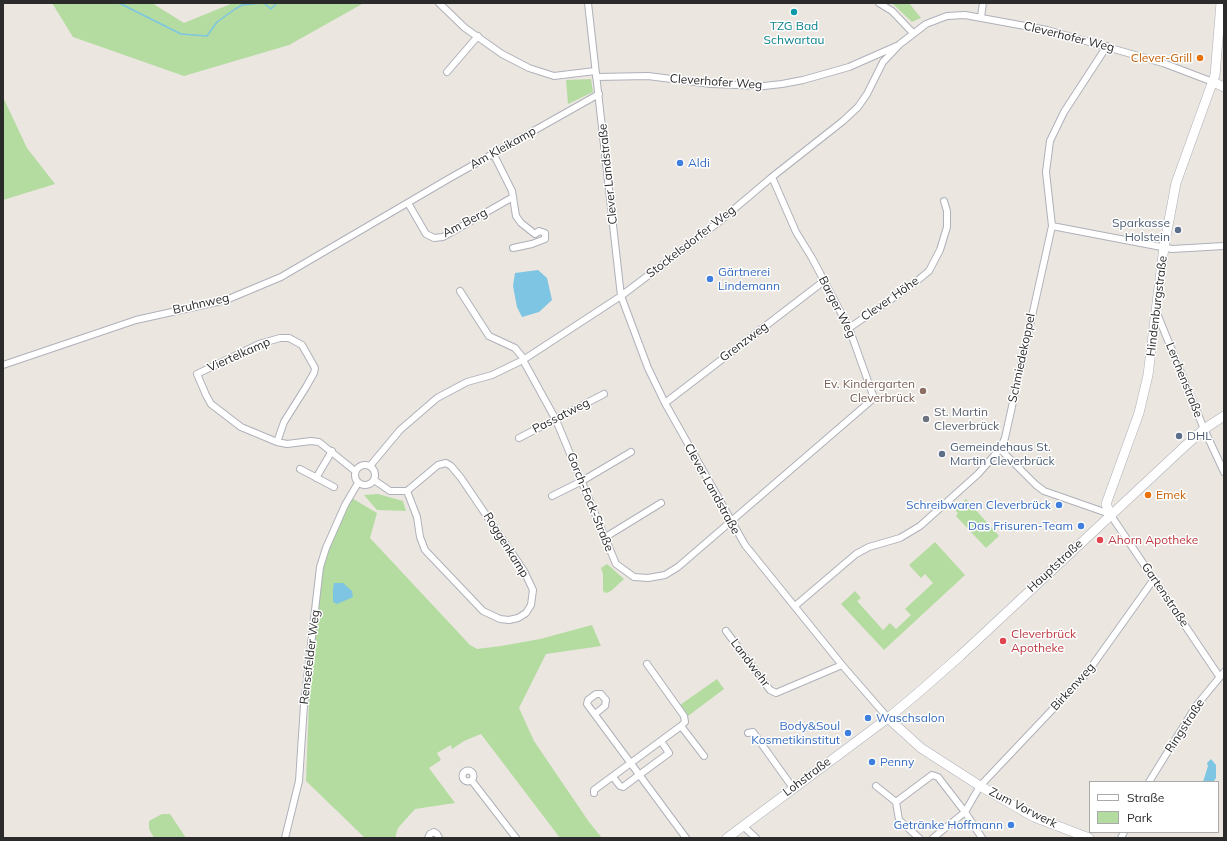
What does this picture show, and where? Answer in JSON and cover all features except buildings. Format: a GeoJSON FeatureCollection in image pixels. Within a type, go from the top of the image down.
{"type":"FeatureCollection","features":[{"type":"Feature","properties":{"kind":"street","name":"Cleverhofer Weg"},"geometry":{"type":"LineString","coordinates":[[439,3],[465,28],[502,54],[529,68],[554,76],[596,74],[648,76],[711,84],[764,86],[803,80],[849,67],[900,44]]}},
{"type":"Feature","properties":{"kind":"street","name":"Clever Landstraße"},"geometry":{"type":"LineString","coordinates":[[588,3],[621,296],[648,368],[665,403],[730,522],[745,546],[842,665],[888,718],[920,748],[980,786]]}},
{"type":"Feature","properties":{"kind":"street"},"geometry":{"type":"LineString","coordinates":[[879,3],[892,11],[913,33]]}},
{"type":"Feature","properties":{"kind":"street"},"geometry":{"type":"LineString","coordinates":[[981,17],[983,3]]}},
{"type":"Feature","properties":{"kind":"street","name":"Hindenburgstraße"},"geometry":{"type":"LineString","coordinates":[[1110,514],[1106,504],[1139,412],[1148,375],[1164,248],[1176,183],[1215,75],[1221,3]]}},
{"type":"Feature","properties":{"kind":"street","name":"Stockelsdorfer Weg"},"geometry":{"type":"LineString","coordinates":[[370,466],[400,430],[437,398],[461,385],[492,375],[524,359],[621,296],[720,220],[843,121],[858,107],[867,94],[883,62],[913,33],[926,24],[947,16],[965,15],[981,17]]}},
{"type":"Feature","properties":{"kind":"street","name":"Cleverhofer Weg"},"geometry":{"type":"LineString","coordinates":[[981,17],[1047,30],[1107,46],[1163,63],[1224,87]]}},
{"type":"Feature","properties":{"kind":"street"},"geometry":{"type":"LineString","coordinates":[[447,72],[478,36]]}},
{"type":"Feature","properties":{"kind":"street","name":"Schmiedekoppel"},"geometry":{"type":"LineString","coordinates":[[795,606],[856,554],[869,547],[900,538],[920,526],[978,474],[1000,449],[1005,438],[1052,226],[1046,170],[1050,142],[1064,112],[1107,46]]}},
{"type":"Feature","properties":{"kind":"street","name":"Am Kleikamp"},"geometry":{"type":"LineString","coordinates":[[408,203],[492,153],[599,94]]}},
{"type":"Feature","properties":{"kind":"street"},"geometry":{"type":"LineString","coordinates":[[492,153],[512,191],[516,216],[521,223],[535,234],[537,241]]}},
{"type":"Feature","properties":{"kind":"street","name":"Barger Weg"},"geometry":{"type":"LineString","coordinates":[[730,522],[874,398],[849,328],[812,258],[796,232],[772,177]]}},
{"type":"Feature","properties":{"kind":"street","name":"Am Berg"},"geometry":{"type":"LineString","coordinates":[[408,203],[426,234],[439,238],[513,197]]}},
{"type":"Feature","properties":{"kind":"street","name":"Clever Höhe"},"geometry":{"type":"LineString","coordinates":[[849,328],[912,285],[929,271],[940,250],[947,227],[947,210],[944,201]]}},
{"type":"Feature","properties":{"kind":"street","name":"Bruhnweg"},"geometry":{"type":"LineString","coordinates":[[3,365],[136,320],[226,300],[298,268],[408,203]]}},
{"type":"Feature","properties":{"kind":"street"},"geometry":{"type":"LineString","coordinates":[[1052,226],[1172,249],[1224,246]]}},
{"type":"Feature","properties":{"kind":"street"},"geometry":{"type":"LineString","coordinates":[[513,248],[545,240],[545,233],[539,231],[535,234]]}},
{"type":"Feature","properties":{"kind":"street","name":"Grenzweg"},"geometry":{"type":"LineString","coordinates":[[665,403],[824,281]]}},
{"type":"Feature","properties":{"kind":"street","name":"Gorch-Fock-Straße"},"geometry":{"type":"LineString","coordinates":[[460,291],[489,336],[515,348],[524,359],[556,420],[616,564],[634,577],[648,578],[665,575],[678,567],[730,522]]}},
{"type":"Feature","properties":{"kind":"street","name":"Lerchenstraße"},"geometry":{"type":"LineString","coordinates":[[1156,310],[1183,374],[1204,430],[1224,472]]}},
{"type":"Feature","properties":{"kind":"street","name":"Viertelkamp"},"geometry":{"type":"LineString","coordinates":[[277,442],[284,422],[306,387],[314,373],[315,368],[302,345],[288,338],[280,338],[259,344],[198,374],[211,404],[241,427],[277,442],[288,444],[315,441],[319,442],[355,471]]}},
{"type":"Feature","properties":{"kind":"street","name":"Passatweg"},"geometry":{"type":"LineString","coordinates":[[519,438],[604,394]]}},
{"type":"Feature","properties":{"kind":"street","name":"Hauptstraße"},"geometry":{"type":"LineString","coordinates":[[888,718],[954,661],[1110,514],[1204,430],[1224,416]]}},
{"type":"Feature","properties":{"kind":"street"},"geometry":{"type":"LineString","coordinates":[[1000,449],[1036,485],[1044,490],[1110,514]]}},
{"type":"Feature","properties":{"kind":"street"},"geometry":{"type":"LineString","coordinates":[[316,478],[332,451]]}},
{"type":"Feature","properties":{"kind":"street"},"geometry":{"type":"LineString","coordinates":[[552,496],[582,481],[630,452]]}},
{"type":"Feature","properties":{"kind":"street","name":"Roggenkamp"},"geometry":{"type":"LineString","coordinates":[[446,463],[452,466],[524,570],[533,590],[531,605],[526,613],[518,618],[500,619],[482,611],[450,579],[424,550],[420,537],[417,517],[407,491],[438,466],[446,463]]}},
{"type":"Feature","properties":{"kind":"street"},"geometry":{"type":"LineString","coordinates":[[364,464],[370,466],[375,474],[374,480],[365,485],[358,483],[354,475],[355,471],[364,464]]}},
{"type":"Feature","properties":{"kind":"street"},"geometry":{"type":"LineString","coordinates":[[300,469],[334,488]]}},
{"type":"Feature","properties":{"kind":"street"},"geometry":{"type":"LineString","coordinates":[[374,480],[390,491],[407,491]]}},
{"type":"Feature","properties":{"kind":"street","name":"Rensefelder Weg"},"geometry":{"type":"LineString","coordinates":[[285,838],[299,781],[304,705],[320,567],[326,548],[344,505],[358,483]]}},
{"type":"Feature","properties":{"kind":"street"},"geometry":{"type":"LineString","coordinates":[[604,538],[661,503]]}},
{"type":"Feature","properties":{"kind":"street","name":"Gartenstraße"},"geometry":{"type":"LineString","coordinates":[[1110,514],[1154,579],[1222,674]]}},
{"type":"Feature","properties":{"kind":"street","name":"Birkenweg"},"geometry":{"type":"LineString","coordinates":[[980,786],[1087,674],[1154,579]]}},
{"type":"Feature","properties":{"kind":"street","name":"Landwehr"},"geometry":{"type":"LineString","coordinates":[[726,630],[770,690],[776,693],[842,665]]}},
{"type":"Feature","properties":{"kind":"street"},"geometry":{"type":"LineString","coordinates":[[594,793],[594,790],[631,764],[685,722],[684,716],[647,664]]}},
{"type":"Feature","properties":{"kind":"street","name":"Ringstraße"},"geometry":{"type":"LineString","coordinates":[[1150,781],[1196,706],[1222,674]]}},
{"type":"Feature","properties":{"kind":"street"},"geometry":{"type":"LineString","coordinates":[[595,714],[686,838]]}},
{"type":"Feature","properties":{"kind":"street","name":"Lohstraße"},"geometry":{"type":"LineString","coordinates":[[727,838],[888,718]]}},
{"type":"Feature","properties":{"kind":"street"},"geometry":{"type":"LineString","coordinates":[[681,726],[704,756]]}},
{"type":"Feature","properties":{"kind":"street"},"geometry":{"type":"LineString","coordinates":[[748,733],[753,732],[793,788]]}},
{"type":"Feature","properties":{"kind":"street"},"geometry":{"type":"LineString","coordinates":[[613,777],[620,786],[623,787],[639,775],[668,753],[661,741]]}},
{"type":"Feature","properties":{"kind":"street"},"geometry":{"type":"LineString","coordinates":[[896,802],[932,775],[935,775],[965,812],[982,838]]}},
{"type":"Feature","properties":{"kind":"street"},"geometry":{"type":"LineString","coordinates":[[472,780],[516,838]]}},
{"type":"Feature","properties":{"kind":"street"},"geometry":{"type":"LineString","coordinates":[[876,786],[896,802],[899,820],[919,838]]}},
{"type":"Feature","properties":{"kind":"street"},"geometry":{"type":"LineString","coordinates":[[933,838],[965,812],[980,786]]}},
{"type":"Feature","properties":{"kind":"street","name":"Zum Vorwerk"},"geometry":{"type":"LineString","coordinates":[[980,786],[1034,817],[1089,838]]}},
{"type":"Feature","properties":{"kind":"street"},"geometry":{"type":"LineString","coordinates":[[743,826],[756,838]]}},
{"type":"Feature","properties":{"kind":"street"},"geometry":{"type":"LineString","coordinates":[[428,838],[430,834],[434,832],[439,838]]}},
{"type":"Feature","properties":{"kind":"green space"},"geometry":{"type":"Polygon","coordinates":[[[52,3],[152,3],[184,23],[233,3],[364,3],[289,45],[184,76],[73,37],[52,3]]]}},
{"type":"Feature","properties":{"kind":"green space"},"geometry":{"type":"Polygon","coordinates":[[[892,3],[909,3],[921,18],[912,22],[892,3]]]}},
{"type":"Feature","properties":{"kind":"green space"},"geometry":{"type":"Polygon","coordinates":[[[591,79],[593,92],[568,104],[566,80],[591,79]]]}},
{"type":"Feature","properties":{"kind":"green space"},"geometry":{"type":"Polygon","coordinates":[[[3,97],[27,148],[55,184],[3,200],[3,97]]]}},
{"type":"Feature","properties":{"kind":"green space"},"geometry":{"type":"Polygon","coordinates":[[[378,494],[403,501],[406,511],[377,510],[364,495],[378,494]]]}},
{"type":"Feature","properties":{"kind":"green space"},"geometry":{"type":"Polygon","coordinates":[[[350,497],[377,513],[370,538],[470,645],[477,649],[540,639],[592,625],[601,646],[546,654],[519,708],[534,741],[589,822],[602,838],[560,838],[481,734],[464,741],[452,749],[451,745],[437,753],[441,760],[429,768],[455,803],[415,809],[398,828],[395,838],[365,838],[306,781],[312,620],[330,538],[350,497]]]}},
{"type":"Feature","properties":{"kind":"green space"},"geometry":{"type":"Polygon","coordinates":[[[966,499],[999,536],[986,548],[956,516],[958,513],[955,510],[966,499]]]}},
{"type":"Feature","properties":{"kind":"green space"},"geometry":{"type":"Polygon","coordinates":[[[935,542],[965,575],[884,650],[841,604],[855,591],[861,598],[857,601],[883,630],[890,623],[896,629],[911,615],[905,609],[933,583],[925,574],[921,578],[909,565],[935,542]]]}},
{"type":"Feature","properties":{"kind":"green space"},"geometry":{"type":"Polygon","coordinates":[[[607,564],[624,579],[611,591],[606,593],[603,591],[603,574],[601,568],[607,564]]]}},
{"type":"Feature","properties":{"kind":"green space"},"geometry":{"type":"Polygon","coordinates":[[[717,679],[724,689],[688,716],[680,705],[717,679]]]}},
{"type":"Feature","properties":{"kind":"green space"},"geometry":{"type":"Polygon","coordinates":[[[162,814],[170,814],[186,838],[154,838],[149,829],[149,821],[162,814]]]}},
{"type":"Feature","properties":{"kind":"water"},"geometry":{"type":"Polygon","coordinates":[[[538,270],[547,278],[552,300],[539,312],[522,317],[517,307],[513,286],[515,273],[538,270]]]}},
{"type":"Feature","properties":{"kind":"water"},"geometry":{"type":"Polygon","coordinates":[[[334,583],[343,583],[352,591],[353,597],[337,604],[333,602],[334,583]]]}},
{"type":"Feature","properties":{"kind":"water"},"geometry":{"type":"Polygon","coordinates":[[[1211,759],[1216,765],[1216,778],[1214,781],[1203,781],[1208,766],[1207,763],[1211,759]]]}},
{"type":"Feature","properties":{"kind":"waterway"},"geometry":{"type":"LineString","coordinates":[[119,3],[181,34],[207,36],[217,22],[235,9],[242,5],[262,3]]}},
{"type":"Feature","properties":{"kind":"waterway"},"geometry":{"type":"LineString","coordinates":[[264,3],[271,9],[277,3]]}},
{"type":"Feature","properties":{"kind":"place","name":"TZG Bad Schwartau"},"geometry":{"type":"Point","coordinates":[794,12]}},
{"type":"Feature","properties":{"kind":"place","name":"Clever-Grill"},"geometry":{"type":"Point","coordinates":[1200,58]}},
{"type":"Feature","properties":{"kind":"place","name":"Aldi"},"geometry":{"type":"Point","coordinates":[680,163]}},
{"type":"Feature","properties":{"kind":"place","name":"Sparkasse Holstein"},"geometry":{"type":"Point","coordinates":[1178,230]}},
{"type":"Feature","properties":{"kind":"place","name":"Gärtnerei Lindemann"},"geometry":{"type":"Point","coordinates":[710,279]}},
{"type":"Feature","properties":{"kind":"place","name":"Ev. Kindergarten Cleverbrück"},"geometry":{"type":"Point","coordinates":[923,391]}},
{"type":"Feature","properties":{"kind":"place","name":"St. Martin Cleverbrück"},"geometry":{"type":"Point","coordinates":[926,419]}},
{"type":"Feature","properties":{"kind":"place","name":"DHL"},"geometry":{"type":"Point","coordinates":[1179,436]}},
{"type":"Feature","properties":{"kind":"place","name":"Gemeindehaus St. Martin Cleverbrück"},"geometry":{"type":"Point","coordinates":[942,454]}},
{"type":"Feature","properties":{"kind":"place","name":"Emek"},"geometry":{"type":"Point","coordinates":[1148,495]}},
{"type":"Feature","properties":{"kind":"place","name":"Schreibwaren Cleverbrück"},"geometry":{"type":"Point","coordinates":[1059,505]}},
{"type":"Feature","properties":{"kind":"place","name":"Das Frisuren-Team"},"geometry":{"type":"Point","coordinates":[1081,526]}},
{"type":"Feature","properties":{"kind":"place","name":"Ahorn Apotheke"},"geometry":{"type":"Point","coordinates":[1100,540]}},
{"type":"Feature","properties":{"kind":"place","name":"Cleverbrück Apotheke"},"geometry":{"type":"Point","coordinates":[1003,641]}},
{"type":"Feature","properties":{"kind":"place","name":"Waschsalon"},"geometry":{"type":"Point","coordinates":[868,718]}},
{"type":"Feature","properties":{"kind":"place","name":"Body&Soul Kosmetikinstitut"},"geometry":{"type":"Point","coordinates":[848,733]}},
{"type":"Feature","properties":{"kind":"place","name":"Penny"},"geometry":{"type":"Point","coordinates":[872,762]}},
{"type":"Feature","properties":{"kind":"place","name":"Getränke Hoffmann"},"geometry":{"type":"Point","coordinates":[1011,825]}}]}
